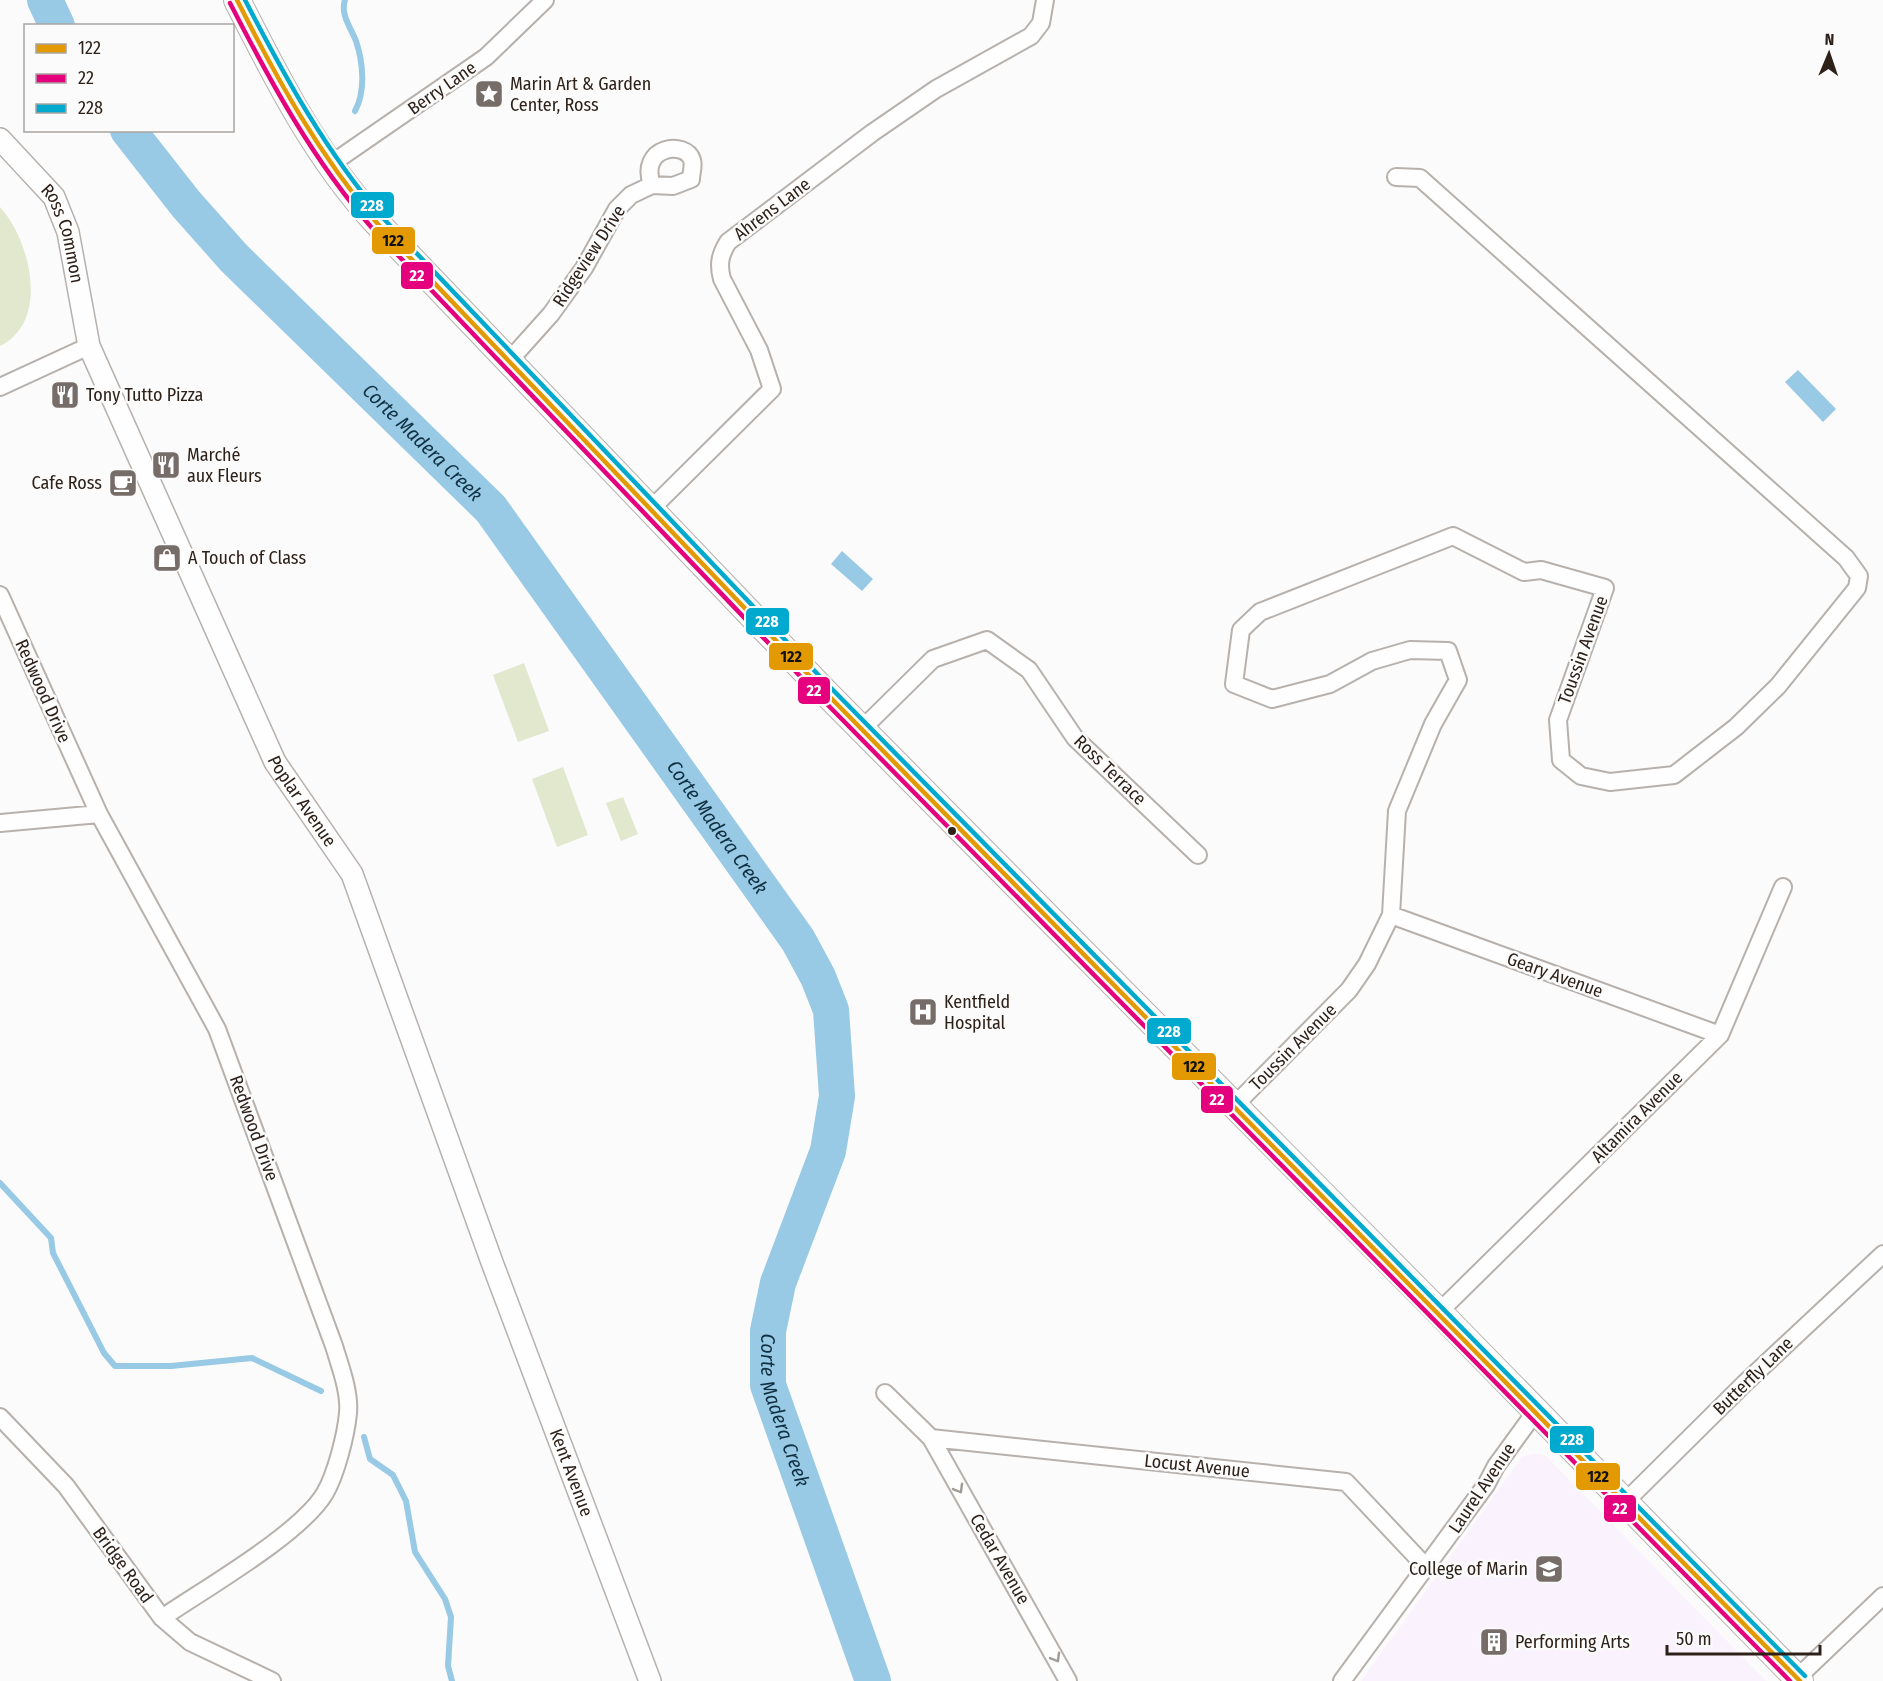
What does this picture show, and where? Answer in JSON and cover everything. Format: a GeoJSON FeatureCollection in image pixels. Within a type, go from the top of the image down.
{"type":"FeatureCollection","features":[{"type":"Feature","properties":{"kind":"main road"},"geometry":{"type":"LineString","coordinates":[[237,0],[289,101],[363,208],[862,729],[1439,1312],[1799,1680]]}},
{"type":"Feature","properties":{"kind":"street","name":"Berry Lane"},"geometry":{"type":"LineString","coordinates":[[331,164],[486,57],[545,0]]}},
{"type":"Feature","properties":{"kind":"street","name":"Ahrens Lane"},"geometry":{"type":"LineString","coordinates":[[650,510],[772,389],[759,350],[722,279],[719,266],[721,255],[728,242],[873,133],[936,89],[1031,36],[1041,23],[1045,0]]}},
{"type":"Feature","properties":{"kind":"street","name":"Ross Common"},"geometry":{"type":"LineString","coordinates":[[0,139],[54,197],[68,232],[89,346]]}},
{"type":"Feature","properties":{"kind":"street","name":"Toussin Avenue"},"geometry":{"type":"LineString","coordinates":[[1234,1106],[1349,990],[1367,964],[1391,915],[1397,811],[1433,724],[1458,680],[1448,651],[1410,650],[1372,661],[1330,684],[1272,699],[1234,684],[1241,630],[1260,612],[1453,536],[1524,572],[1541,570],[1605,588],[1558,720],[1561,760],[1581,776],[1610,782],[1674,775],[1736,727],[1778,686],[1857,588],[1859,576],[1846,558],[1420,178],[1395,177]]}},
{"type":"Feature","properties":{"kind":"street","name":"Ridgeview Drive"},"geometry":{"type":"LineString","coordinates":[[509,362],[551,314],[584,268],[617,209],[631,195],[651,185]]}},
{"type":"Feature","properties":{"kind":"street"},"geometry":{"type":"LineString","coordinates":[[0,387],[89,346]]}},
{"type":"Feature","properties":{"kind":"street","name":"Poplar Avenue"},"geometry":{"type":"LineString","coordinates":[[89,346],[275,762],[351,874],[494,1265]]}},
{"type":"Feature","properties":{"kind":"street","name":"Redwood Drive"},"geometry":{"type":"LineString","coordinates":[[0,595],[99,814],[217,1029],[334,1346],[348,1412],[333,1477],[324,1494],[312,1508],[300,1521],[259,1552],[162,1618]]}},
{"type":"Feature","properties":{"kind":"street","name":"Ross Terrace"},"geometry":{"type":"LineString","coordinates":[[862,729],[933,659],[987,640],[1029,670],[1075,738],[1198,855]]}},
{"type":"Feature","properties":{"kind":"street"},"geometry":{"type":"LineString","coordinates":[[0,823],[99,814]]}},
{"type":"Feature","properties":{"kind":"street","name":"Altamira Avenue"},"geometry":{"type":"LineString","coordinates":[[1439,1312],[1720,1035],[1783,887]]}},
{"type":"Feature","properties":{"kind":"street","name":"Geary Avenue"},"geometry":{"type":"LineString","coordinates":[[1391,915],[1720,1035]]}},
{"type":"Feature","properties":{"kind":"street","name":"Butterfly Lane"},"geometry":{"type":"LineString","coordinates":[[1625,1502],[1745,1383],[1883,1254]]}},
{"type":"Feature","properties":{"kind":"street","name":"Kent Avenue"},"geometry":{"type":"LineString","coordinates":[[494,1265],[650,1681]]}},
{"type":"Feature","properties":{"kind":"street","name":"Cedar Avenue"},"geometry":{"type":"LineString","coordinates":[[885,1393],[931,1438],[1068,1681]]}},
{"type":"Feature","properties":{"kind":"street","name":"Laurel Avenue"},"geometry":{"type":"LineString","coordinates":[[1342,1681],[1427,1568],[1536,1411]]}},
{"type":"Feature","properties":{"kind":"street","name":"Bridge Road"},"geometry":{"type":"LineString","coordinates":[[0,1417],[66,1486],[162,1618],[190,1642],[272,1681]]}},
{"type":"Feature","properties":{"kind":"street","name":"Locust Avenue"},"geometry":{"type":"LineString","coordinates":[[931,1438],[1346,1482],[1427,1568]]}},
{"type":"Feature","properties":{"kind":"street"},"geometry":{"type":"LineString","coordinates":[[1799,1680],[1883,1596]]}},
{"type":"Feature","properties":{"kind":"shaded area","name":"College of Marin"},"geometry":{"type":"Polygon","coordinates":[[[1535,1453],[1546,1456],[1766,1681],[1361,1681],[1522,1457],[1535,1453]]]}},
{"type":"Feature","properties":{"kind":"green space"},"geometry":{"type":"Polygon","coordinates":[[[0,207],[11,222],[27,260],[30,300],[25,319],[16,335],[0,346],[0,207]]]}},
{"type":"Feature","properties":{"kind":"green space"},"geometry":{"type":"Polygon","coordinates":[[[524,663],[549,731],[518,742],[493,675],[524,663]]]}},
{"type":"Feature","properties":{"kind":"green space"},"geometry":{"type":"Polygon","coordinates":[[[563,767],[588,835],[557,847],[532,779],[563,767]]]}},
{"type":"Feature","properties":{"kind":"green space"},"geometry":{"type":"Polygon","coordinates":[[[623,797],[638,834],[621,841],[606,803],[623,797]]]}},
{"type":"Feature","properties":{"kind":"water"},"geometry":{"type":"Polygon","coordinates":[[[1798,370],[1836,409],[1823,422],[1785,382],[1798,370]]]}},
{"type":"Feature","properties":{"kind":"water"},"geometry":{"type":"Polygon","coordinates":[[[842,551],[873,579],[862,591],[831,564],[842,551]]]}},
{"type":"Feature","properties":{"kind":"waterway","name":"Corte Madera Creek"},"geometry":{"type":"LineString","coordinates":[[45,0],[56,24]]}},
{"type":"Feature","properties":{"kind":"waterway"},"geometry":{"type":"LineString","coordinates":[[345,0],[345,16],[356,41],[362,67],[361,95],[355,111]]}},
{"type":"Feature","properties":{"kind":"waterway","name":"Corte Madera Creek"},"geometry":{"type":"LineString","coordinates":[[130,132],[186,204],[234,258],[491,509],[798,940],[818,977],[831,1010],[837,1096],[828,1151],[778,1283],[768,1331],[768,1385],[873,1681]]}},
{"type":"Feature","properties":{"kind":"waterway"},"geometry":{"type":"LineString","coordinates":[[0,1183],[51,1238],[53,1253],[104,1353],[115,1366],[171,1366],[252,1358],[321,1391]]}},
{"type":"Feature","properties":{"kind":"waterway"},"geometry":{"type":"LineString","coordinates":[[364,1437],[370,1459],[393,1475],[406,1501],[415,1552],[445,1599],[451,1617],[448,1666],[452,1681]]}},
{"type":"Feature","properties":{"kind":"transit line","name":"122"},"geometry":{"type":"LineString","coordinates":[[237,0],[300,116],[336,171],[377,223],[825,692],[1800,1681]]}},
{"type":"Feature","properties":{"kind":"transit line","name":"228"},"geometry":{"type":"LineString","coordinates":[[245,0],[275,57],[325,140],[362,193],[383,218],[830,687],[1805,1676]]}},
{"type":"Feature","properties":{"kind":"transit line","name":"22"},"geometry":{"type":"LineString","coordinates":[[230,3],[294,120],[331,175],[372,228],[820,697],[1790,1681]]}},
{"type":"Feature","properties":{"kind":"place","name":"Marin Art & Garden Center, Ross"},"geometry":{"type":"Point","coordinates":[489,94]}},
{"type":"Feature","properties":{"kind":"place","name":"Tony Tutto Pizza"},"geometry":{"type":"Point","coordinates":[65,395]}},
{"type":"Feature","properties":{"kind":"place","name":"Marché aux Fleurs"},"geometry":{"type":"Point","coordinates":[166,465]}},
{"type":"Feature","properties":{"kind":"place","name":"Cafe Ross"},"geometry":{"type":"Point","coordinates":[123,483]}},
{"type":"Feature","properties":{"kind":"place","name":"A Touch of Class"},"geometry":{"type":"Point","coordinates":[167,558]}},
{"type":"Feature","properties":{"kind":"place","name":"Kentfield Hospital"},"geometry":{"type":"Point","coordinates":[923,1012]}},
{"type":"Feature","properties":{"kind":"place","name":"College of Marin"},"geometry":{"type":"Point","coordinates":[1549,1569]}},
{"type":"Feature","properties":{"kind":"place","name":"Performing Arts"},"geometry":{"type":"Point","coordinates":[1494,1642]}}]}
